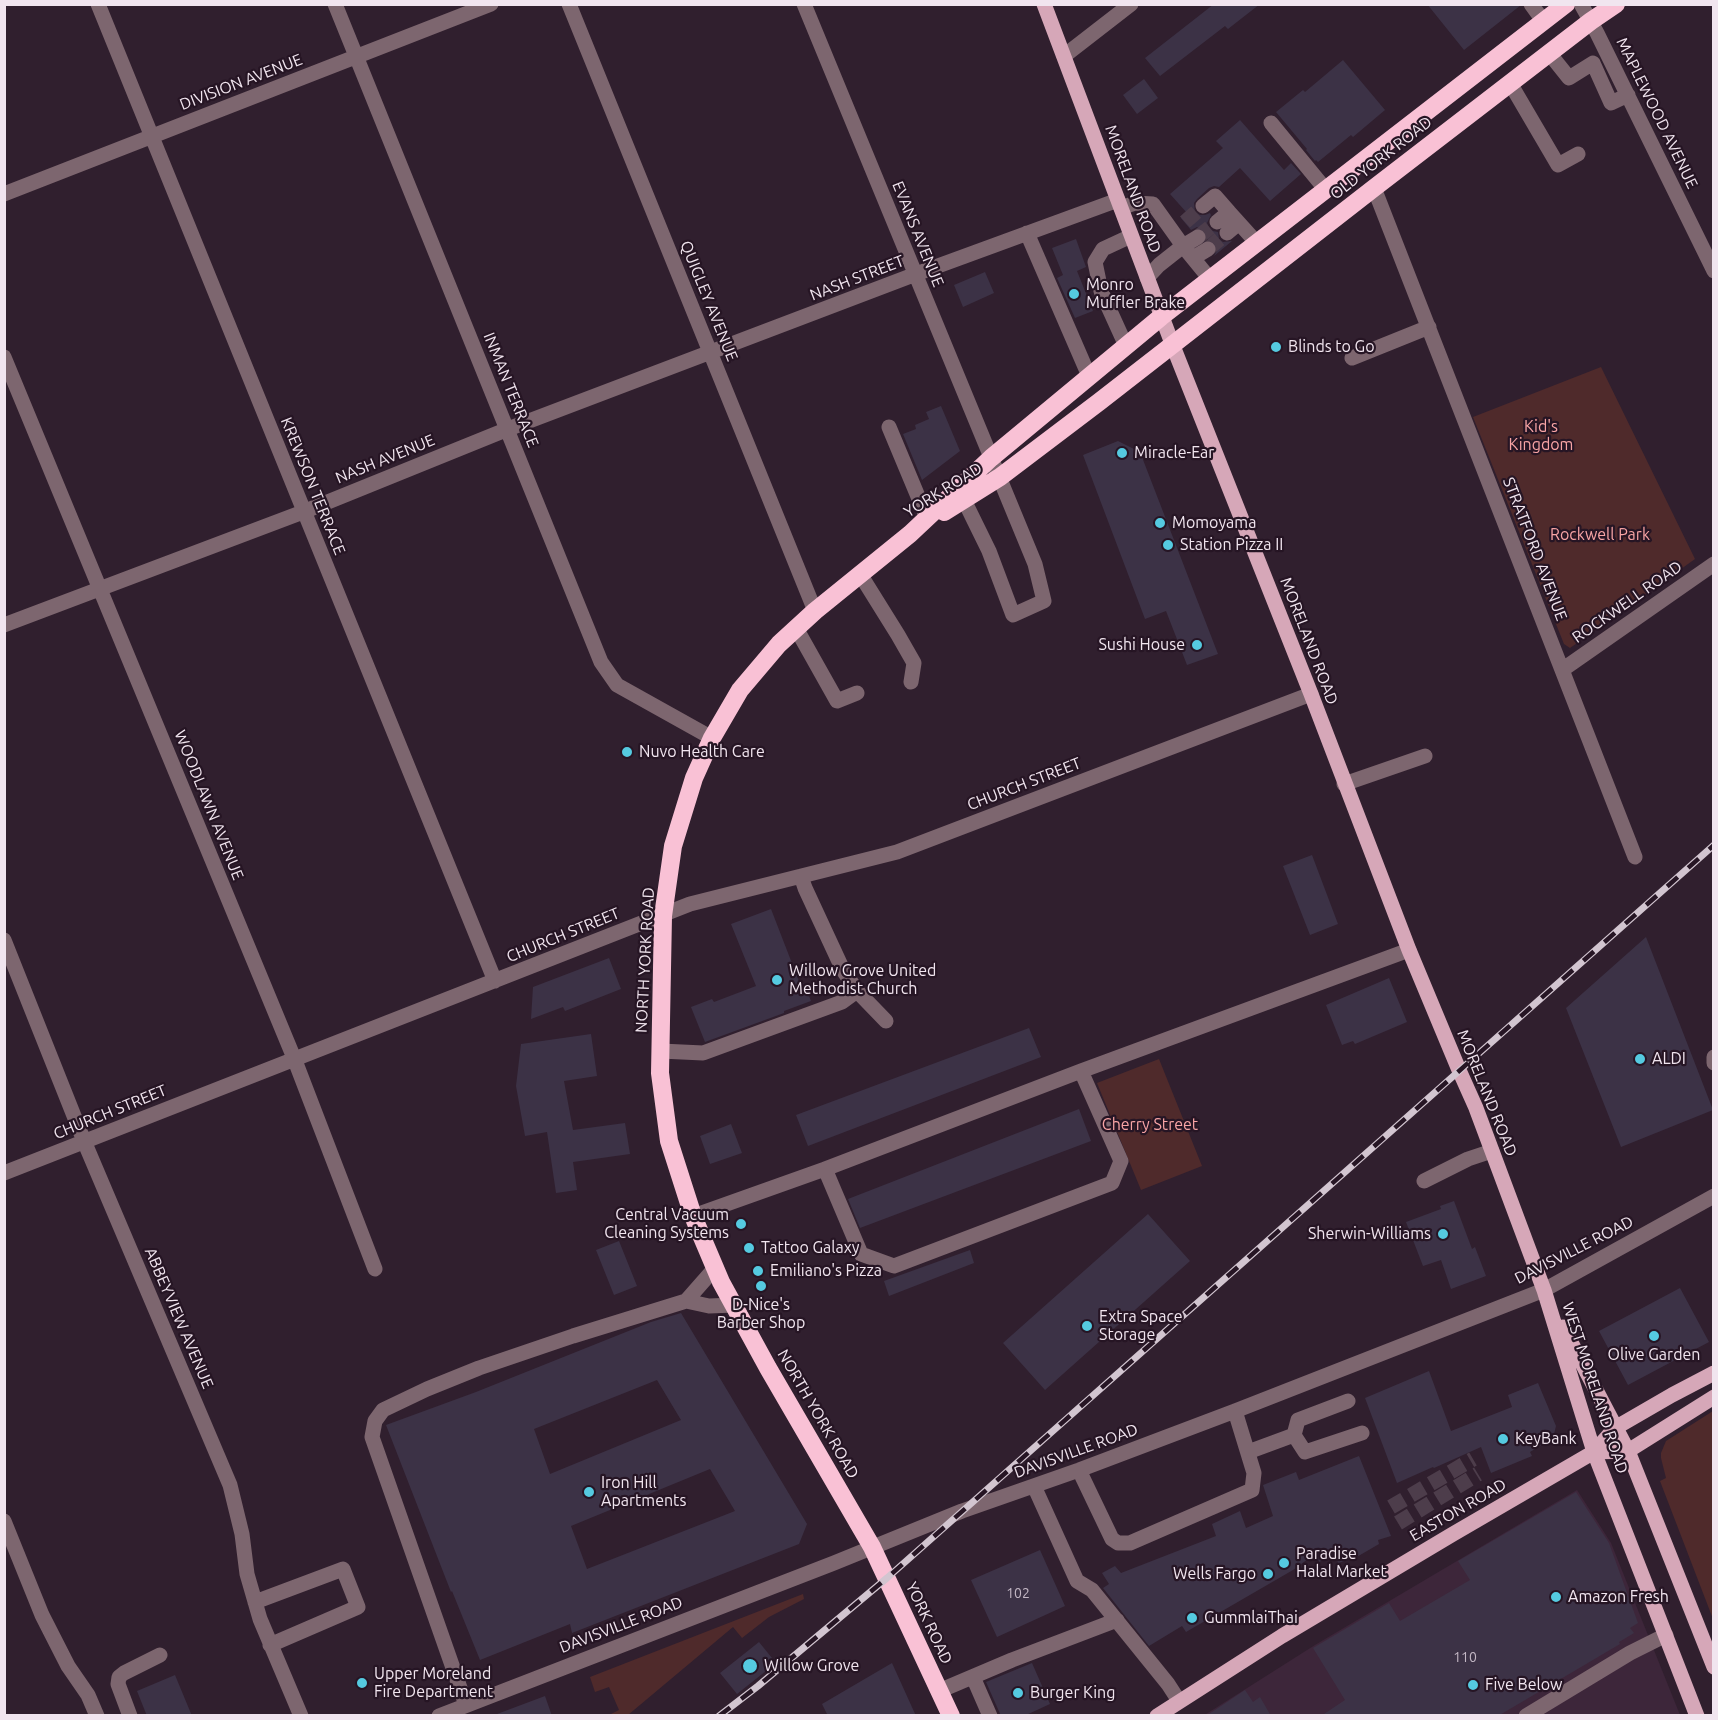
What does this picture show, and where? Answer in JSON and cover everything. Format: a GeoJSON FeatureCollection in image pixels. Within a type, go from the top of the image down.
{"type":"FeatureCollection","features":[{"type":"Feature","properties":{"kind":"highway","name":"OLD YORK ROAD"},"geometry":{"type":"LineString","coordinates":[[1161,316],[1566,4]]}},
{"type":"Feature","properties":{"kind":"highway","name":"OLD YORK ROAD"},"geometry":{"type":"LineString","coordinates":[[1173,346],[1510,83],[1616,4]]}},
{"type":"Feature","properties":{"kind":"highway","name":"YORK ROAD"},"geometry":{"type":"LineString","coordinates":[[910,534],[991,458],[1161,316]]}},
{"type":"Feature","properties":{"kind":"highway","name":"YORK ROAD"},"geometry":{"type":"LineString","coordinates":[[910,534],[1000,477],[1173,346]]}},
{"type":"Feature","properties":{"kind":"highway","name":"NORTH YORK ROAD"},"geometry":{"type":"LineString","coordinates":[[872,1547],[768,1368],[712,1261],[693,1216],[669,1141],[660,1073],[663,916],[674,846],[694,778],[712,738],[740,690],[779,644],[796,628],[910,534]]}},
{"type":"Feature","properties":{"kind":"highway","name":"YORK ROAD"},"geometry":{"type":"LineString","coordinates":[[872,1547],[951,1716]]}},
{"type":"Feature","properties":{"kind":"main road","name":"MORELAND ROAD"},"geometry":{"type":"LineString","coordinates":[[1044,4],[1161,316],[1311,694],[1409,950],[1476,1108],[1544,1290]]}},
{"type":"Feature","properties":{"kind":"main road","name":"WEST MORELAND ROAD"},"geometry":{"type":"LineString","coordinates":[[1544,1290],[1628,1450],[1713,1667]]}},
{"type":"Feature","properties":{"kind":"main road","name":"WEST MORELAND ROAD"},"geometry":{"type":"LineString","coordinates":[[1544,1290],[1594,1452],[1697,1716]]}},
{"type":"Feature","properties":{"kind":"main road","name":"EASTON ROAD"},"geometry":{"type":"LineString","coordinates":[[1157,1716],[1292,1630],[1453,1533],[1594,1452],[1615,1428],[1713,1373]]}},
{"type":"Feature","properties":{"kind":"main road","name":"EASTON ROAD"},"geometry":{"type":"LineString","coordinates":[[1594,1452],[1628,1450],[1713,1397]]}},
{"type":"Feature","properties":{"kind":"street","name":"KREWSON TERRACE"},"geometry":{"type":"LineString","coordinates":[[98,4],[495,981]]}},
{"type":"Feature","properties":{"kind":"street","name":"INMAN TERRACE"},"geometry":{"type":"LineString","coordinates":[[335,4],[601,662],[616,685],[712,738]]}},
{"type":"Feature","properties":{"kind":"street","name":"DIVISION AVENUE"},"geometry":{"type":"LineString","coordinates":[[4,194],[490,4]]}},
{"type":"Feature","properties":{"kind":"street","name":"QUIGLEY AVENUE"},"geometry":{"type":"LineString","coordinates":[[569,4],[815,611]]}},
{"type":"Feature","properties":{"kind":"street","name":"EVANS AVENUE"},"geometry":{"type":"LineString","coordinates":[[804,4],[1035,564],[1044,601],[1013,615],[989,551],[964,500]]}},
{"type":"Feature","properties":{"kind":"street"},"geometry":{"type":"LineString","coordinates":[[1064,56],[1131,4]]}},
{"type":"Feature","properties":{"kind":"street"},"geometry":{"type":"LineString","coordinates":[[1531,4],[1544,22]]}},
{"type":"Feature","properties":{"kind":"street","name":"MAPLEWOOD AVENUE"},"geometry":{"type":"LineString","coordinates":[[1581,4],[1628,95],[1713,271]]}},
{"type":"Feature","properties":{"kind":"street"},"geometry":{"type":"LineString","coordinates":[[1549,53],[1569,78],[1593,63],[1611,103],[1628,95]]}},
{"type":"Feature","properties":{"kind":"street"},"geometry":{"type":"LineString","coordinates":[[1510,83],[1558,165],[1578,154]]}},
{"type":"Feature","properties":{"kind":"street"},"geometry":{"type":"LineString","coordinates":[[1271,123],[1326,190]]}},
{"type":"Feature","properties":{"kind":"street","name":"STRATFORD AVENUE"},"geometry":{"type":"LineString","coordinates":[[1374,188],[1635,857]]}},
{"type":"Feature","properties":{"kind":"street"},"geometry":{"type":"LineString","coordinates":[[1203,206],[1215,196],[1228,222],[1257,243]]}},
{"type":"Feature","properties":{"kind":"street","name":"NASH STREET"},"geometry":{"type":"LineString","coordinates":[[711,353],[1027,233],[1119,204],[1135,202],[1153,204],[1178,227],[1188,252]]}},
{"type":"Feature","properties":{"kind":"street"},"geometry":{"type":"LineString","coordinates":[[1027,233],[1089,376]]}},
{"type":"Feature","properties":{"kind":"street"},"geometry":{"type":"LineString","coordinates":[[1126,346],[1101,291],[1095,262],[1103,249],[1131,236]]}},
{"type":"Feature","properties":{"kind":"street"},"geometry":{"type":"LineString","coordinates":[[1147,278],[1159,265],[1203,243]]}},
{"type":"Feature","properties":{"kind":"street"},"geometry":{"type":"LineString","coordinates":[[1188,252],[1210,279]]}},
{"type":"Feature","properties":{"kind":"street"},"geometry":{"type":"LineString","coordinates":[[1352,358],[1429,327]]}},
{"type":"Feature","properties":{"kind":"street","name":"NASH AVENUE"},"geometry":{"type":"LineString","coordinates":[[4,625],[303,512],[508,429],[711,353]]}},
{"type":"Feature","properties":{"kind":"street","name":"WOODLAWN AVENUE"},"geometry":{"type":"LineString","coordinates":[[4,357],[294,1058],[375,1269]]}},
{"type":"Feature","properties":{"kind":"street"},"geometry":{"type":"LineString","coordinates":[[889,427],[927,518]]}},
{"type":"Feature","properties":{"kind":"street","name":"ROCKWELL ROAD"},"geometry":{"type":"LineString","coordinates":[[1562,670],[1713,564]]}},
{"type":"Feature","properties":{"kind":"street"},"geometry":{"type":"LineString","coordinates":[[860,574],[914,663],[911,682]]}},
{"type":"Feature","properties":{"kind":"street"},"geometry":{"type":"LineString","coordinates":[[796,628],[837,701],[857,693]]}},
{"type":"Feature","properties":{"kind":"street","name":"CHURCH STREET"},"geometry":{"type":"LineString","coordinates":[[4,1173],[690,904],[897,852],[1311,694]]}},
{"type":"Feature","properties":{"kind":"street"},"geometry":{"type":"LineString","coordinates":[[1344,784],[1425,756]]}},
{"type":"Feature","properties":{"kind":"street"},"geometry":{"type":"LineString","coordinates":[[801,876],[843,970],[857,991],[886,1021]]}},
{"type":"Feature","properties":{"kind":"street","name":"ABBEYVIEW AVENUE"},"geometry":{"type":"LineString","coordinates":[[4,940],[84,1141],[230,1485],[242,1534],[247,1574],[260,1619],[301,1716]]}},
{"type":"Feature","properties":{"kind":"street"},"geometry":{"type":"LineString","coordinates":[[693,1216],[825,1169],[1409,950]]}},
{"type":"Feature","properties":{"kind":"street"},"geometry":{"type":"LineString","coordinates":[[661,1051],[703,1053],[842,1002],[857,991]]}},
{"type":"Feature","properties":{"kind":"street"},"geometry":{"type":"LineString","coordinates":[[1713,1057],[1713,1063]]}},
{"type":"Feature","properties":{"kind":"street"},"geometry":{"type":"LineString","coordinates":[[825,1169],[861,1254],[894,1266],[1112,1183],[1121,1161],[1082,1071]]}},
{"type":"Feature","properties":{"kind":"street"},"geometry":{"type":"LineString","coordinates":[[1424,1181],[1468,1159],[1492,1151]]}},
{"type":"Feature","properties":{"kind":"street","name":"DAVISVILLE ROAD"},"geometry":{"type":"LineString","coordinates":[[439,1716],[962,1511],[1235,1411],[1544,1290],[1713,1196]]}},
{"type":"Feature","properties":{"kind":"street"},"geometry":{"type":"LineString","coordinates":[[686,1301],[712,1261]]}},
{"type":"Feature","properties":{"kind":"street"},"geometry":{"type":"LineString","coordinates":[[466,1705],[372,1437],[375,1421],[383,1410],[427,1389],[479,1368],[573,1336],[686,1301],[709,1306],[734,1305]]}},
{"type":"Feature","properties":{"kind":"street"},"geometry":{"type":"LineString","coordinates":[[1348,1401],[1298,1420],[1294,1435],[1305,1452],[1362,1433]]}},
{"type":"Feature","properties":{"kind":"street"},"geometry":{"type":"LineString","coordinates":[[1079,1470],[1112,1539],[1118,1543],[1130,1543],[1252,1490],[1254,1473],[1235,1411]]}},
{"type":"Feature","properties":{"kind":"street"},"geometry":{"type":"LineString","coordinates":[[1248,1452],[1294,1435]]}},
{"type":"Feature","properties":{"kind":"street"},"geometry":{"type":"LineString","coordinates":[[1034,1486],[1077,1581],[1092,1590],[1168,1684],[1179,1701]]}},
{"type":"Feature","properties":{"kind":"street"},"geometry":{"type":"LineString","coordinates":[[4,1521],[42,1615],[68,1666],[88,1695],[97,1716]]}},
{"type":"Feature","properties":{"kind":"street"},"geometry":{"type":"LineString","coordinates":[[255,1602],[343,1569],[358,1607],[270,1645]]}},
{"type":"Feature","properties":{"kind":"street"},"geometry":{"type":"LineString","coordinates":[[939,1691],[1117,1620]]}},
{"type":"Feature","properties":{"kind":"street"},"geometry":{"type":"LineString","coordinates":[[1526,1716],[1630,1653],[1666,1635]]}},
{"type":"Feature","properties":{"kind":"street"},"geometry":{"type":"LineString","coordinates":[[130,1716],[118,1684],[120,1677],[124,1672],[160,1655]]}},
{"type":"Feature","properties":{"kind":"street"},"geometry":{"type":"LineString","coordinates":[[973,1677],[990,1716]]}},
{"type":"Feature","properties":{"kind":"shaded area"},"geometry":{"type":"Polygon","coordinates":[[[1577,1490],[1611,1543],[1680,1715],[1203,1716],[1315,1645],[1577,1490]]]}},
{"type":"Feature","properties":{"kind":"green space","name":"Rockwell Park"},"geometry":{"type":"Polygon","coordinates":[[[1601,367],[1695,559],[1570,648],[1564,644],[1473,417],[1601,367]]]}},
{"type":"Feature","properties":{"kind":"green space","name":"Cherry Street"},"geometry":{"type":"Polygon","coordinates":[[[1159,1059],[1202,1166],[1141,1190],[1097,1083],[1159,1059]]]}},
{"type":"Feature","properties":{"kind":"green space"},"geometry":{"type":"Polygon","coordinates":[[[1713,1411],[1713,1619],[1660,1481],[1666,1478],[1661,1453],[1666,1441],[1713,1411]]]}},
{"type":"Feature","properties":{"kind":"green space"},"geometry":{"type":"Polygon","coordinates":[[[803,1594],[804,1599],[769,1617],[742,1638],[733,1627],[628,1715],[609,1715],[619,1710],[609,1687],[595,1692],[590,1677],[803,1594]]]}},
{"type":"Feature","properties":{"kind":"building"},"geometry":{"type":"Polygon","coordinates":[[[1214,4],[1260,4],[1228,29],[1225,26],[1160,76],[1145,58],[1214,4]]]}},
{"type":"Feature","properties":{"kind":"building"},"geometry":{"type":"Polygon","coordinates":[[[1427,4],[1521,4],[1521,5],[1464,50],[1427,4]]]}},
{"type":"Feature","properties":{"kind":"building"},"geometry":{"type":"Polygon","coordinates":[[[1343,60],[1385,110],[1318,162],[1276,112],[1303,90],[1305,92],[1343,60]]]}},
{"type":"Feature","properties":{"kind":"building"},"geometry":{"type":"Polygon","coordinates":[[[1144,79],[1158,98],[1137,114],[1123,95],[1144,79]]]}},
{"type":"Feature","properties":{"kind":"building"},"geometry":{"type":"Polygon","coordinates":[[[1240,120],[1284,170],[1291,163],[1301,174],[1270,201],[1240,168],[1219,187],[1209,188],[1197,199],[1194,203],[1195,212],[1200,215],[1210,213],[1207,223],[1209,228],[1218,232],[1219,239],[1223,242],[1232,241],[1214,256],[1218,249],[1216,244],[1207,239],[1207,233],[1203,229],[1197,227],[1191,230],[1181,218],[1187,213],[1170,194],[1223,148],[1216,141],[1240,120]]]}},
{"type":"Feature","properties":{"kind":"building","name":"Monro Muffler Brake"},"geometry":{"type":"Polygon","coordinates":[[[1076,239],[1086,267],[1077,271],[1093,311],[1075,318],[1057,278],[1063,275],[1052,248],[1076,239]]]}},
{"type":"Feature","properties":{"kind":"building"},"geometry":{"type":"Polygon","coordinates":[[[985,272],[994,293],[963,307],[954,285],[985,272]]]}},
{"type":"Feature","properties":{"kind":"building"},"geometry":{"type":"Polygon","coordinates":[[[941,406],[960,451],[922,480],[903,434],[916,429],[915,425],[929,419],[926,412],[941,406]]]}},
{"type":"Feature","properties":{"kind":"building"},"geometry":{"type":"Polygon","coordinates":[[[1118,441],[1140,452],[1218,654],[1187,665],[1166,611],[1145,619],[1083,455],[1118,441]]]}},
{"type":"Feature","properties":{"kind":"building"},"geometry":{"type":"Polygon","coordinates":[[[1312,855],[1338,924],[1310,935],[1283,866],[1312,855]]]}},
{"type":"Feature","properties":{"kind":"building","name":"Willow Grove United Methodist Church"},"geometry":{"type":"Polygon","coordinates":[[[771,909],[800,984],[804,983],[811,1001],[705,1042],[691,1007],[712,999],[714,1002],[756,986],[731,924],[771,909]]]}},
{"type":"Feature","properties":{"kind":"building","name":"ALDI"},"geometry":{"type":"Polygon","coordinates":[[[1646,937],[1713,1110],[1621,1147],[1566,1008],[1646,937]]]}},
{"type":"Feature","properties":{"kind":"building"},"geometry":{"type":"Polygon","coordinates":[[[609,958],[621,989],[565,1011],[563,1007],[531,1019],[533,987],[609,958]]]}},
{"type":"Feature","properties":{"kind":"building"},"geometry":{"type":"Polygon","coordinates":[[[1389,978],[1407,1022],[1355,1044],[1353,1041],[1342,1045],[1326,1005],[1389,978]]]}},
{"type":"Feature","properties":{"kind":"building"},"geometry":{"type":"Polygon","coordinates":[[[1029,1028],[1041,1057],[808,1146],[796,1115],[1029,1028]]]}},
{"type":"Feature","properties":{"kind":"building"},"geometry":{"type":"Polygon","coordinates":[[[591,1034],[597,1076],[564,1081],[573,1130],[625,1123],[630,1154],[573,1162],[577,1190],[556,1193],[547,1132],[525,1136],[516,1086],[521,1044],[591,1034]]]}},
{"type":"Feature","properties":{"kind":"building"},"geometry":{"type":"Polygon","coordinates":[[[1079,1109],[1091,1141],[860,1228],[848,1199],[1079,1109]]]}},
{"type":"Feature","properties":{"kind":"building"},"geometry":{"type":"Polygon","coordinates":[[[731,1124],[742,1153],[710,1164],[700,1136],[731,1124]]]}},
{"type":"Feature","properties":{"kind":"building"},"geometry":{"type":"Polygon","coordinates":[[[1454,1201],[1472,1249],[1475,1247],[1486,1276],[1451,1289],[1441,1260],[1423,1266],[1406,1222],[1441,1209],[1440,1206],[1454,1201]]]}},
{"type":"Feature","properties":{"kind":"building"},"geometry":{"type":"Polygon","coordinates":[[[1148,1214],[1190,1261],[1045,1390],[1003,1343],[1148,1214]]]}},
{"type":"Feature","properties":{"kind":"building"},"geometry":{"type":"Polygon","coordinates":[[[619,1241],[637,1286],[614,1295],[596,1250],[619,1241]]]}},
{"type":"Feature","properties":{"kind":"building"},"geometry":{"type":"Polygon","coordinates":[[[970,1250],[974,1263],[889,1296],[884,1281],[970,1250]]]}},
{"type":"Feature","properties":{"kind":"building","name":"Olive Garden"},"geometry":{"type":"Polygon","coordinates":[[[1680,1288],[1709,1342],[1628,1385],[1599,1331],[1680,1288]]]}},
{"type":"Feature","properties":{"kind":"building","name":"Iron Hill Apartments"},"geometry":{"type":"Polygon","coordinates":[[[681,1313],[807,1524],[799,1544],[572,1633],[570,1624],[480,1660],[386,1425],[476,1392],[651,1322],[681,1313]],[[657,1380],[534,1429],[550,1474],[681,1420],[657,1380]],[[710,1469],[571,1526],[587,1569],[735,1511],[710,1469]]]}},
{"type":"Feature","properties":{"kind":"building"},"geometry":{"type":"Polygon","coordinates":[[[1429,1371],[1451,1431],[1512,1407],[1508,1395],[1538,1383],[1556,1426],[1553,1438],[1530,1452],[1532,1456],[1491,1473],[1481,1447],[1397,1483],[1365,1398],[1429,1371]]]}},
{"type":"Feature","properties":{"kind":"building"},"geometry":{"type":"Polygon","coordinates":[[[1359,1456],[1391,1536],[1378,1540],[1379,1544],[1355,1558],[1338,1563],[1336,1555],[1319,1562],[1316,1553],[1293,1570],[1186,1632],[1182,1626],[1149,1646],[1103,1588],[1109,1584],[1102,1573],[1115,1566],[1121,1573],[1216,1536],[1212,1524],[1240,1511],[1246,1528],[1273,1516],[1263,1485],[1296,1472],[1299,1480],[1359,1456]]]}},
{"type":"Feature","properties":{"kind":"building"},"geometry":{"type":"Polygon","coordinates":[[[1576,1492],[1609,1543],[1638,1623],[1630,1628],[1634,1633],[1619,1642],[1620,1644],[1498,1716],[1321,1716],[1345,1700],[1313,1648],[1389,1603],[1400,1621],[1470,1580],[1458,1561],[1576,1492]]]}},
{"type":"Feature","properties":{"kind":"building"},"geometry":{"type":"Polygon","coordinates":[[[1040,1550],[1065,1606],[997,1637],[971,1580],[1040,1550]]]}},
{"type":"Feature","properties":{"kind":"building"},"geometry":{"type":"Polygon","coordinates":[[[759,1642],[776,1663],[737,1694],[720,1673],[759,1642]]]}},
{"type":"Feature","properties":{"kind":"building"},"geometry":{"type":"Polygon","coordinates":[[[892,1663],[916,1716],[828,1716],[822,1704],[892,1663]]]}},
{"type":"Feature","properties":{"kind":"building","name":"Burger King"},"geometry":{"type":"Polygon","coordinates":[[[1032,1663],[1050,1704],[1024,1716],[1001,1716],[986,1682],[1032,1663]]]}},
{"type":"Feature","properties":{"kind":"building"},"geometry":{"type":"Polygon","coordinates":[[[175,1675],[192,1716],[147,1716],[137,1691],[175,1675]]]}},
{"type":"Feature","properties":{"kind":"building"},"geometry":{"type":"Polygon","coordinates":[[[1245,1690],[1253,1702],[1260,1697],[1271,1716],[1206,1716],[1245,1690]]]}},
{"type":"Feature","properties":{"kind":"building"},"geometry":{"type":"Polygon","coordinates":[[[545,1696],[552,1716],[497,1716],[497,1714],[545,1696]]]}},
{"type":"Feature","properties":{"kind":"tunnel"},"geometry":{"type":"LineString","coordinates":[[1185,222],[1203,206]]}},
{"type":"Feature","properties":{"kind":"tunnel"},"geometry":{"type":"LineString","coordinates":[[1198,237],[1217,222]]}},
{"type":"Feature","properties":{"kind":"tunnel"},"geometry":{"type":"LineString","coordinates":[[1208,249],[1227,233]]}},
{"type":"Feature","properties":{"kind":"tunnel"},"geometry":{"type":"LineString","coordinates":[[1391,1507],[1473,1459]]}},
{"type":"Feature","properties":{"kind":"tunnel"},"geometry":{"type":"LineString","coordinates":[[1398,1523],[1478,1474]]}},
{"type":"Feature","properties":{"kind":"railway"},"geometry":{"type":"LineString","coordinates":[[719,1716],[887,1578],[1714,845]]}},
{"type":"Feature","properties":{"kind":"place","name":"Monro Muffler Brake"},"geometry":{"type":"Point","coordinates":[1074,294]}},
{"type":"Feature","properties":{"kind":"place","name":"Blinds to Go"},"geometry":{"type":"Point","coordinates":[1276,347]}},
{"type":"Feature","properties":{"kind":"place","name":"Miracle-Ear"},"geometry":{"type":"Point","coordinates":[1122,453]}},
{"type":"Feature","properties":{"kind":"place","name":"Momoyama"},"geometry":{"type":"Point","coordinates":[1160,523]}},
{"type":"Feature","properties":{"kind":"place","name":"Station Pizza II"},"geometry":{"type":"Point","coordinates":[1168,545]}},
{"type":"Feature","properties":{"kind":"place","name":"Sushi House"},"geometry":{"type":"Point","coordinates":[1197,645]}},
{"type":"Feature","properties":{"kind":"place","name":"Nuvo Health Care"},"geometry":{"type":"Point","coordinates":[627,752]}},
{"type":"Feature","properties":{"kind":"place","name":"Willow Grove United Methodist Church"},"geometry":{"type":"Point","coordinates":[777,980]}},
{"type":"Feature","properties":{"kind":"place","name":"ALDI"},"geometry":{"type":"Point","coordinates":[1640,1059]}},
{"type":"Feature","properties":{"kind":"place","name":"Central Vacuum Cleaning Systems"},"geometry":{"type":"Point","coordinates":[741,1224]}},
{"type":"Feature","properties":{"kind":"place","name":"Sherwin-Williams"},"geometry":{"type":"Point","coordinates":[1443,1234]}},
{"type":"Feature","properties":{"kind":"place","name":"Tattoo Galaxy"},"geometry":{"type":"Point","coordinates":[749,1248]}},
{"type":"Feature","properties":{"kind":"place","name":"Emiliano's Pizza"},"geometry":{"type":"Point","coordinates":[758,1271]}},
{"type":"Feature","properties":{"kind":"place","name":"D-Nice's Barber Shop"},"geometry":{"type":"Point","coordinates":[761,1286]}},
{"type":"Feature","properties":{"kind":"place","name":"Extra Space Storage"},"geometry":{"type":"Point","coordinates":[1087,1326]}},
{"type":"Feature","properties":{"kind":"place","name":"Olive Garden"},"geometry":{"type":"Point","coordinates":[1654,1336]}},
{"type":"Feature","properties":{"kind":"place","name":"KeyBank"},"geometry":{"type":"Point","coordinates":[1503,1439]}},
{"type":"Feature","properties":{"kind":"place","name":"Iron Hill Apartments"},"geometry":{"type":"Point","coordinates":[589,1492]}},
{"type":"Feature","properties":{"kind":"place","name":"Paradise Halal Market"},"geometry":{"type":"Point","coordinates":[1284,1563]}},
{"type":"Feature","properties":{"kind":"place","name":"Wells Fargo"},"geometry":{"type":"Point","coordinates":[1268,1574]}},
{"type":"Feature","properties":{"kind":"place","name":"Amazon Fresh"},"geometry":{"type":"Point","coordinates":[1556,1597]}},
{"type":"Feature","properties":{"kind":"place","name":"GummlaiThai"},"geometry":{"type":"Point","coordinates":[1192,1618]}},
{"type":"Feature","properties":{"kind":"place","name":"Willow Grove"},"geometry":{"type":"Point","coordinates":[750,1666]}},
{"type":"Feature","properties":{"kind":"place","name":"Upper Moreland Fire Department"},"geometry":{"type":"Point","coordinates":[362,1683]}},
{"type":"Feature","properties":{"kind":"place","name":"Five Below"},"geometry":{"type":"Point","coordinates":[1473,1685]}},
{"type":"Feature","properties":{"kind":"place","name":"Burger King"},"geometry":{"type":"Point","coordinates":[1018,1693]}},
{"type":"Feature","properties":{"kind":"park label","name":"Kid's Kingdom"},"geometry":{"type":"Point","coordinates":[1541,436]}}]}
